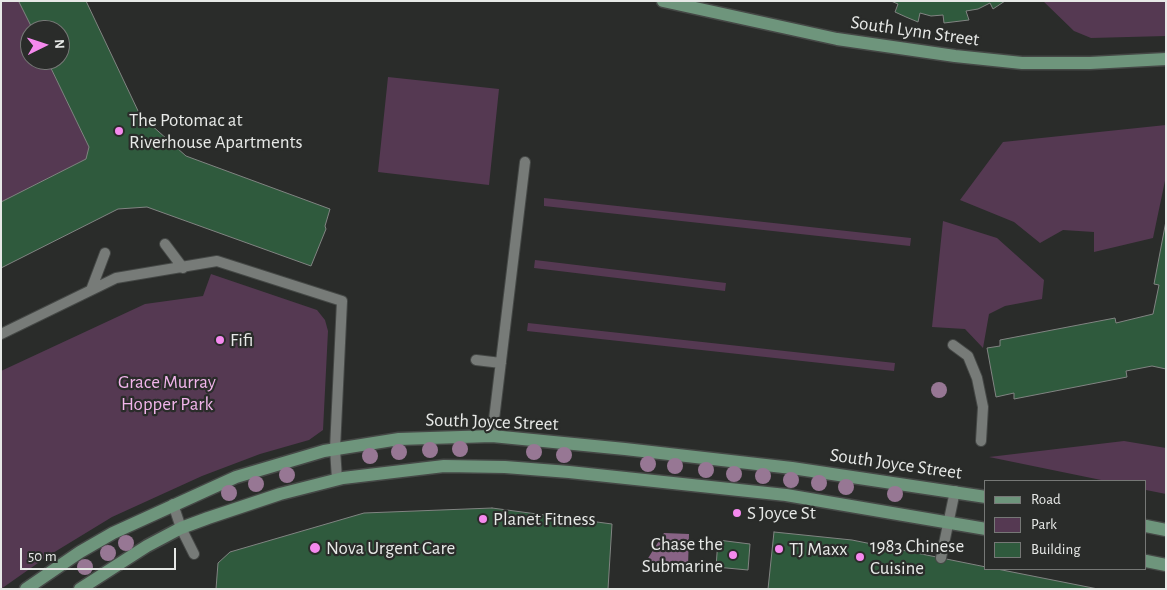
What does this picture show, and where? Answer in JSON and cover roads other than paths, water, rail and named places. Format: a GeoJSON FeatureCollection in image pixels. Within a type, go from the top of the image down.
{"type":"FeatureCollection","features":[{"type":"Feature","properties":{"kind":"main road","name":"South Lynn Street"},"geometry":{"type":"LineString","coordinates":[[662,1],[837,39],[955,56],[1022,63],[1090,63],[1166,59]]}},
{"type":"Feature","properties":{"kind":"main road","name":"South Joyce Street"},"geometry":{"type":"LineString","coordinates":[[26,589],[97,543],[173,504],[236,477],[286,461],[335,449],[399,438],[492,436],[709,457],[984,497]]}},
{"type":"Feature","properties":{"kind":"main road"},"geometry":{"type":"LineString","coordinates":[[80,589],[146,546],[181,528],[280,494],[337,479],[390,471],[444,466],[505,467],[601,474],[786,495],[984,529]]}},
{"type":"Feature","properties":{"kind":"main road"},"geometry":{"type":"LineString","coordinates":[[1147,526],[1166,530]]}},
{"type":"Feature","properties":{"kind":"main road"},"geometry":{"type":"LineString","coordinates":[[1147,561],[1166,565]]}},
{"type":"Feature","properties":{"kind":"lane"},"geometry":{"type":"LineString","coordinates":[[492,436],[525,162]]}},
{"type":"Feature","properties":{"kind":"lane"},"geometry":{"type":"LineString","coordinates":[[165,244],[183,268]]}},
{"type":"Feature","properties":{"kind":"lane"},"geometry":{"type":"LineString","coordinates":[[91,290],[106,253]]}},
{"type":"Feature","properties":{"kind":"lane"},"geometry":{"type":"LineString","coordinates":[[1,334],[116,278],[217,261],[342,301],[335,449],[337,479]]}},
{"type":"Feature","properties":{"kind":"lane"},"geometry":{"type":"LineString","coordinates":[[953,345],[968,356],[977,378],[983,407],[981,441]]}},
{"type":"Feature","properties":{"kind":"lane"},"geometry":{"type":"LineString","coordinates":[[476,360],[501,363]]}},
{"type":"Feature","properties":{"kind":"lane"},"geometry":{"type":"LineString","coordinates":[[941,558],[955,491]]}},
{"type":"Feature","properties":{"kind":"lane"},"geometry":{"type":"LineString","coordinates":[[173,504],[181,528],[194,554]]}},
{"type":"Feature","properties":{"kind":"place","name":"The Potomac at Riverhouse Apartments"},"geometry":{"type":"Point","coordinates":[119,131]}},
{"type":"Feature","properties":{"kind":"place","name":"Fifi"},"geometry":{"type":"Point","coordinates":[220,340]}},
{"type":"Feature","properties":{"kind":"place","name":"S Joyce St"},"geometry":{"type":"Point","coordinates":[737,513]}},
{"type":"Feature","properties":{"kind":"place","name":"Planet Fitness"},"geometry":{"type":"Point","coordinates":[483,519]}},
{"type":"Feature","properties":{"kind":"place","name":"Nova Urgent Care"},"geometry":{"type":"Point","coordinates":[315,548]}},
{"type":"Feature","properties":{"kind":"place","name":"TJ Maxx"},"geometry":{"type":"Point","coordinates":[779,549]}},
{"type":"Feature","properties":{"kind":"place","name":"Chase the Submarine"},"geometry":{"type":"Point","coordinates":[733,555]}},
{"type":"Feature","properties":{"kind":"place","name":"1983 Chinese Cuisine"},"geometry":{"type":"Point","coordinates":[860,557]}},
{"type":"Feature","properties":{"kind":"park label","name":"Grace Murray Hopper Park"},"geometry":{"type":"Point","coordinates":[167,393]}}]}
